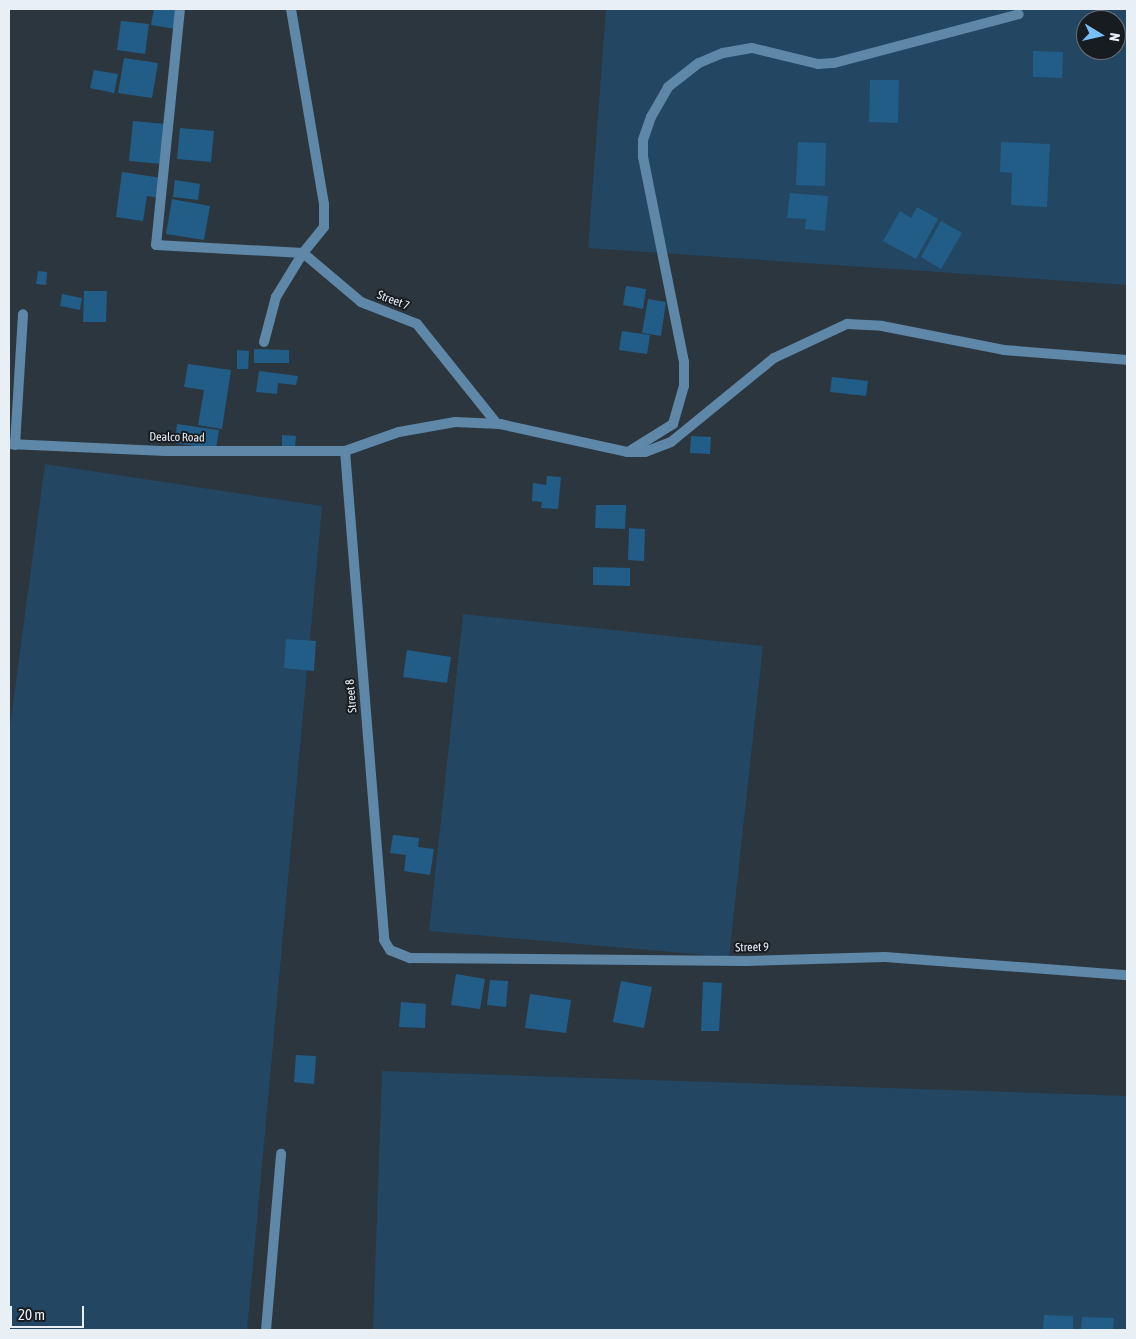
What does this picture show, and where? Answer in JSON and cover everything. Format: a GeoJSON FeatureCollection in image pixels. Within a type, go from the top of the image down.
{"type":"FeatureCollection","features":[{"type":"Feature","properties":{"kind":"street"},"geometry":{"type":"LineString","coordinates":[[180,9],[156,245],[303,253]]}},
{"type":"Feature","properties":{"kind":"street"},"geometry":{"type":"LineString","coordinates":[[264,342],[276,297],[303,253],[324,227],[324,204],[291,9]]}},
{"type":"Feature","properties":{"kind":"street"},"geometry":{"type":"LineString","coordinates":[[627,452],[673,424],[684,386],[684,362],[643,157],[643,140],[651,117],[668,87],[699,63],[723,53],[752,48],[818,64],[834,63],[1019,14]]}},
{"type":"Feature","properties":{"kind":"street","name":"Street 7"},"geometry":{"type":"LineString","coordinates":[[303,253],[361,302],[417,324],[500,424]]}},
{"type":"Feature","properties":{"kind":"street"},"geometry":{"type":"LineString","coordinates":[[12,444],[23,314]]}},
{"type":"Feature","properties":{"kind":"street","name":"Dealco Road"},"geometry":{"type":"LineString","coordinates":[[12,444],[166,452],[345,451],[406,431],[455,422],[500,424],[627,452],[655,450],[671,442],[774,358],[847,324],[882,326],[1004,350],[1127,360]]}},
{"type":"Feature","properties":{"kind":"street","name":"Street 8"},"geometry":{"type":"LineString","coordinates":[[345,451],[384,940]]}},
{"type":"Feature","properties":{"kind":"street","name":"Street 9"},"geometry":{"type":"LineString","coordinates":[[384,940],[390,950],[410,958],[747,961],[885,957],[1127,975]]}},
{"type":"Feature","properties":{"kind":"street"},"geometry":{"type":"LineString","coordinates":[[266,1330],[281,1154]]}},
{"type":"Feature","properties":{"kind":"shaded area"},"geometry":{"type":"Polygon","coordinates":[[[606,9],[1127,9],[1127,285],[588,248],[606,9]]]}},
{"type":"Feature","properties":{"kind":"shaded area"},"geometry":{"type":"Polygon","coordinates":[[[45,464],[322,506],[247,1330],[9,1330],[9,734],[45,464]]]}},
{"type":"Feature","properties":{"kind":"shaded area"},"geometry":{"type":"Polygon","coordinates":[[[463,614],[763,646],[729,957],[429,931],[463,614]]]}},
{"type":"Feature","properties":{"kind":"shaded area"},"geometry":{"type":"Polygon","coordinates":[[[382,1071],[1127,1096],[1127,1330],[373,1330],[382,1071]]]}},
{"type":"Feature","properties":{"kind":"building"},"geometry":{"type":"Polygon","coordinates":[[[154,9],[179,9],[176,29],[151,25],[154,9]]]}},
{"type":"Feature","properties":{"kind":"building"},"geometry":{"type":"Polygon","coordinates":[[[121,21],[149,24],[145,54],[117,50],[121,21]]]}},
{"type":"Feature","properties":{"kind":"building"},"geometry":{"type":"Polygon","coordinates":[[[1033,51],[1063,52],[1062,78],[1033,77],[1033,51]]]}},
{"type":"Feature","properties":{"kind":"building"},"geometry":{"type":"Polygon","coordinates":[[[124,58],[158,63],[152,98],[118,93],[124,58]]]}},
{"type":"Feature","properties":{"kind":"building"},"geometry":{"type":"Polygon","coordinates":[[[94,70],[118,74],[114,93],[90,88],[94,70]]]}},
{"type":"Feature","properties":{"kind":"building"},"geometry":{"type":"Polygon","coordinates":[[[870,80],[899,80],[898,123],[869,122],[870,80]]]}},
{"type":"Feature","properties":{"kind":"building"},"geometry":{"type":"Polygon","coordinates":[[[133,121],[166,124],[162,164],[129,161],[133,121]]]}},
{"type":"Feature","properties":{"kind":"building"},"geometry":{"type":"Polygon","coordinates":[[[180,128],[214,131],[211,162],[177,159],[180,128]]]}},
{"type":"Feature","properties":{"kind":"building"},"geometry":{"type":"Polygon","coordinates":[[[798,142],[826,143],[825,186],[796,185],[798,142]]]}},
{"type":"Feature","properties":{"kind":"building"},"geometry":{"type":"Polygon","coordinates":[[[1001,142],[1050,144],[1047,207],[1011,205],[1012,173],[1000,172],[1001,142]]]}},
{"type":"Feature","properties":{"kind":"building"},"geometry":{"type":"Polygon","coordinates":[[[122,172],[162,178],[159,198],[147,196],[143,221],[116,217],[122,172]]]}},
{"type":"Feature","properties":{"kind":"building"},"geometry":{"type":"Polygon","coordinates":[[[175,180],[200,184],[198,200],[173,197],[175,180]]]}},
{"type":"Feature","properties":{"kind":"building"},"geometry":{"type":"Polygon","coordinates":[[[790,193],[828,196],[825,231],[805,229],[806,219],[787,218],[790,193]]]}},
{"type":"Feature","properties":{"kind":"building"},"geometry":{"type":"Polygon","coordinates":[[[172,199],[210,206],[204,240],[166,234],[172,199]]]}},
{"type":"Feature","properties":{"kind":"building"},"geometry":{"type":"Polygon","coordinates":[[[917,207],[938,219],[916,259],[883,241],[900,211],[911,218],[917,207]]]}},
{"type":"Feature","properties":{"kind":"building"},"geometry":{"type":"Polygon","coordinates":[[[941,221],[962,233],[941,269],[921,257],[941,221]]]}},
{"type":"Feature","properties":{"kind":"building"},"geometry":{"type":"Polygon","coordinates":[[[38,271],[47,272],[46,285],[36,284],[38,271]]]}},
{"type":"Feature","properties":{"kind":"building"},"geometry":{"type":"Polygon","coordinates":[[[626,286],[646,289],[643,309],[623,305],[626,286]]]}},
{"type":"Feature","properties":{"kind":"building"},"geometry":{"type":"Polygon","coordinates":[[[84,291],[107,291],[106,322],[83,322],[84,291]]]}},
{"type":"Feature","properties":{"kind":"building"},"geometry":{"type":"Polygon","coordinates":[[[62,294],[82,298],[80,310],[60,306],[62,294]]]}},
{"type":"Feature","properties":{"kind":"building"},"geometry":{"type":"Polygon","coordinates":[[[648,299],[666,302],[661,336],[642,333],[648,299]]]}},
{"type":"Feature","properties":{"kind":"building"},"geometry":{"type":"Polygon","coordinates":[[[622,331],[650,335],[647,354],[619,350],[622,331]]]}},
{"type":"Feature","properties":{"kind":"building"},"geometry":{"type":"Polygon","coordinates":[[[254,349],[289,350],[289,363],[254,363],[254,349]]]}},
{"type":"Feature","properties":{"kind":"building"},"geometry":{"type":"Polygon","coordinates":[[[237,350],[249,351],[248,369],[237,369],[237,350]]]}},
{"type":"Feature","properties":{"kind":"building"},"geometry":{"type":"Polygon","coordinates":[[[188,364],[231,370],[222,429],[198,425],[204,390],[184,387],[188,364]]]}},
{"type":"Feature","properties":{"kind":"building"},"geometry":{"type":"Polygon","coordinates":[[[259,371],[298,376],[296,385],[278,383],[277,394],[256,392],[259,371]]]}},
{"type":"Feature","properties":{"kind":"building"},"geometry":{"type":"Polygon","coordinates":[[[832,377],[868,381],[866,396],[830,392],[832,377]]]}},
{"type":"Feature","properties":{"kind":"building"},"geometry":{"type":"Polygon","coordinates":[[[177,424],[219,430],[216,449],[175,443],[177,424]]]}},
{"type":"Feature","properties":{"kind":"building"},"geometry":{"type":"Polygon","coordinates":[[[282,435],[296,436],[295,448],[282,447],[282,435]]]}},
{"type":"Feature","properties":{"kind":"building"},"geometry":{"type":"Polygon","coordinates":[[[691,436],[711,437],[710,454],[690,453],[691,436]]]}},
{"type":"Feature","properties":{"kind":"building"},"geometry":{"type":"Polygon","coordinates":[[[547,476],[561,477],[558,509],[541,508],[542,502],[532,501],[533,483],[546,485],[547,476]]]}},
{"type":"Feature","properties":{"kind":"building"},"geometry":{"type":"Polygon","coordinates":[[[596,505],[626,505],[625,529],[595,528],[596,505]]]}},
{"type":"Feature","properties":{"kind":"building"},"geometry":{"type":"Polygon","coordinates":[[[629,528],[645,529],[644,561],[628,560],[629,528]]]}},
{"type":"Feature","properties":{"kind":"building"},"geometry":{"type":"Polygon","coordinates":[[[593,567],[630,568],[630,586],[593,585],[593,567]]]}},
{"type":"Feature","properties":{"kind":"building"},"geometry":{"type":"Polygon","coordinates":[[[286,639],[316,641],[314,671],[284,668],[286,639]]]}},
{"type":"Feature","properties":{"kind":"building"},"geometry":{"type":"Polygon","coordinates":[[[407,650],[451,657],[447,683],[403,677],[407,650]]]}},
{"type":"Feature","properties":{"kind":"building"},"geometry":{"type":"Polygon","coordinates":[[[393,835],[419,838],[418,847],[434,849],[430,875],[404,871],[406,855],[390,853],[393,835]]]}},
{"type":"Feature","properties":{"kind":"building"},"geometry":{"type":"Polygon","coordinates":[[[456,974],[485,979],[480,1009],[451,1005],[456,974]]]}},
{"type":"Feature","properties":{"kind":"building"},"geometry":{"type":"Polygon","coordinates":[[[490,980],[508,981],[506,1007],[487,1005],[490,980]]]}},
{"type":"Feature","properties":{"kind":"building"},"geometry":{"type":"Polygon","coordinates":[[[621,981],[652,987],[644,1028],[613,1022],[621,981]]]}},
{"type":"Feature","properties":{"kind":"building"},"geometry":{"type":"Polygon","coordinates":[[[703,982],[722,983],[719,1031],[701,1031],[703,982]]]}},
{"type":"Feature","properties":{"kind":"building"},"geometry":{"type":"Polygon","coordinates":[[[530,994],[571,1000],[566,1033],[525,1028],[530,994]]]}},
{"type":"Feature","properties":{"kind":"building"},"geometry":{"type":"Polygon","coordinates":[[[401,1002],[426,1004],[425,1028],[399,1027],[401,1002]]]}},
{"type":"Feature","properties":{"kind":"building"},"geometry":{"type":"Polygon","coordinates":[[[296,1055],[316,1056],[314,1084],[294,1082],[296,1055]]]}},
{"type":"Feature","properties":{"kind":"building"},"geometry":{"type":"Polygon","coordinates":[[[1044,1315],[1073,1316],[1073,1330],[1043,1330],[1044,1315]]]}},
{"type":"Feature","properties":{"kind":"building"},"geometry":{"type":"Polygon","coordinates":[[[1082,1317],[1114,1318],[1113,1330],[1081,1330],[1082,1317]]]}}]}
